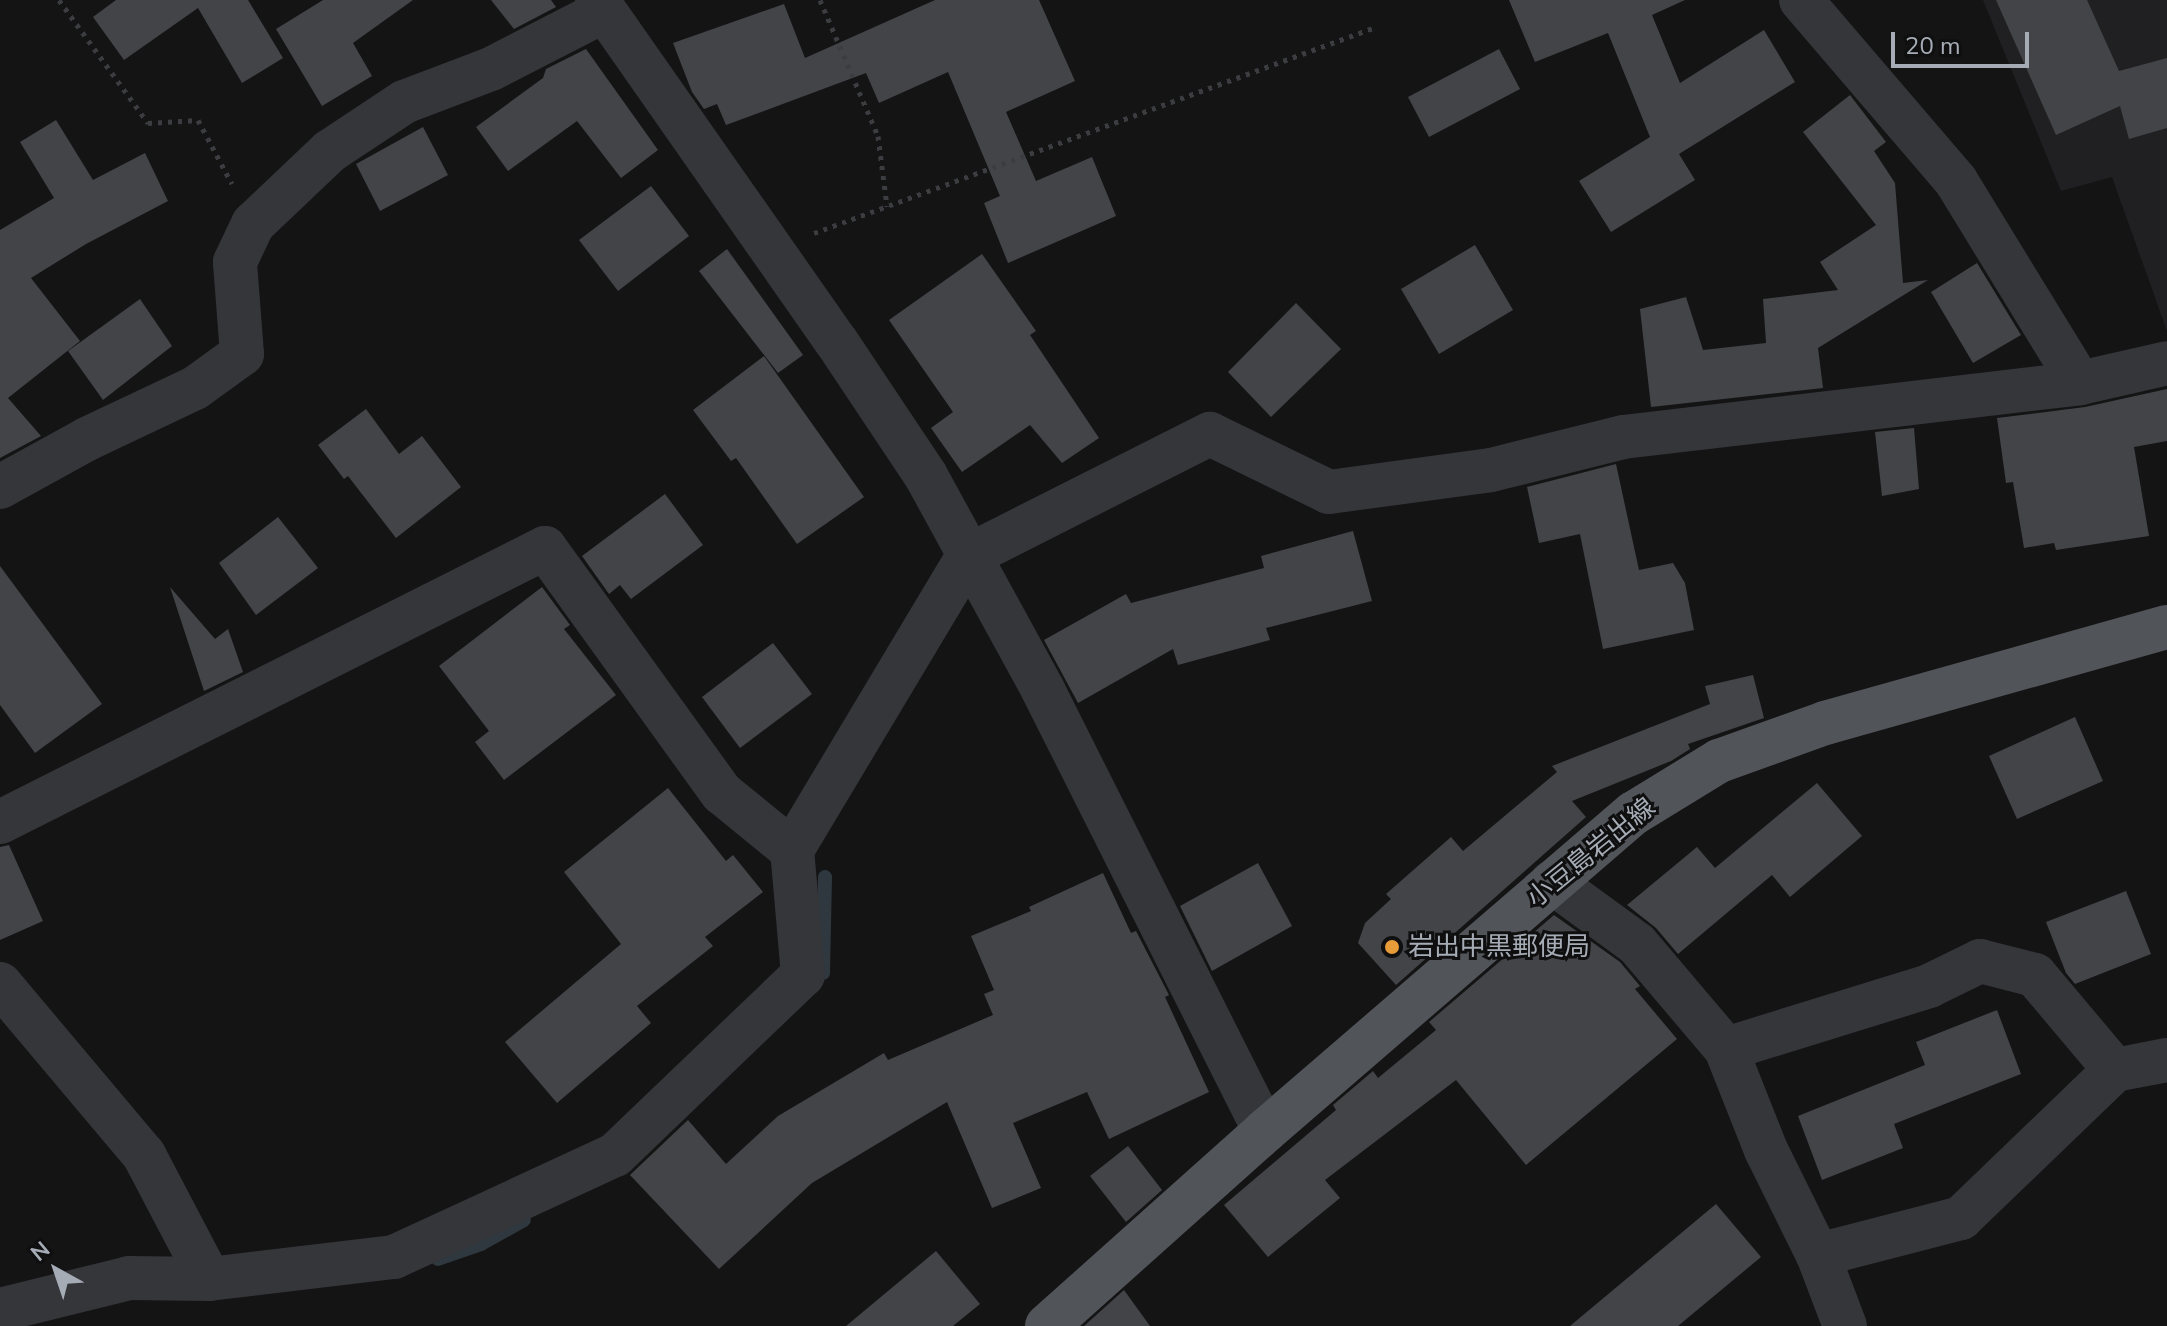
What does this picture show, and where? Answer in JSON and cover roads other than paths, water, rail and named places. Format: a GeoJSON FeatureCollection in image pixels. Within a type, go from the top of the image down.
{"type":"FeatureCollection","features":[{"type":"Feature","properties":{"kind":"main road","name":"小豆島岩出線"},"geometry":{"type":"LineString","coordinates":[[1052,1324],[1265,1131],[1634,813],[1719,761],[1825,723],[2167,627]]}},
{"type":"Feature","properties":{"kind":"street"},"geometry":{"type":"LineString","coordinates":[[1801,0],[1956,181],[2080,383]]}},
{"type":"Feature","properties":{"kind":"street"},"geometry":{"type":"LineString","coordinates":[[0,487],[87,439],[195,388],[242,354],[235,262],[253,224],[330,151],[404,102],[491,69],[601,5],[926,476],[1042,688],[1265,1131]]}},
{"type":"Feature","properties":{"kind":"street"},"geometry":{"type":"LineString","coordinates":[[0,1310],[129,1278],[209,1279],[394,1257],[615,1155],[803,975],[792,850],[968,556],[1210,434],[1329,492],[1491,470],[1623,437],[2080,383],[2167,363]]}},
{"type":"Feature","properties":{"kind":"street"},"geometry":{"type":"LineString","coordinates":[[0,822],[545,548],[722,793],[792,850]]}},
{"type":"Feature","properties":{"kind":"street"},"geometry":{"type":"LineString","coordinates":[[1552,882],[1637,944],[1726,1049],[1766,1150],[1818,1255],[1845,1326]]}},
{"type":"Feature","properties":{"kind":"street"},"geometry":{"type":"LineString","coordinates":[[1726,1049],[1929,986],[1980,961],[2035,975],[2115,1070]]}},
{"type":"Feature","properties":{"kind":"street"},"geometry":{"type":"LineString","coordinates":[[0,984],[144,1155],[209,1279]]}},
{"type":"Feature","properties":{"kind":"street"},"geometry":{"type":"LineString","coordinates":[[1818,1255],[1961,1218],[2115,1070],[2167,1060]]}},
{"type":"Feature","properties":{"kind":"waterway"},"geometry":{"type":"LineString","coordinates":[[823,973],[825,877]]}},
{"type":"Feature","properties":{"kind":"waterway"},"geometry":{"type":"LineString","coordinates":[[438,1259],[481,1244],[524,1220]]}},
{"type":"Feature","properties":{"kind":"place","name":"岩出中黒郵便局"},"geometry":{"type":"Point","coordinates":[1392,947]}}]}
